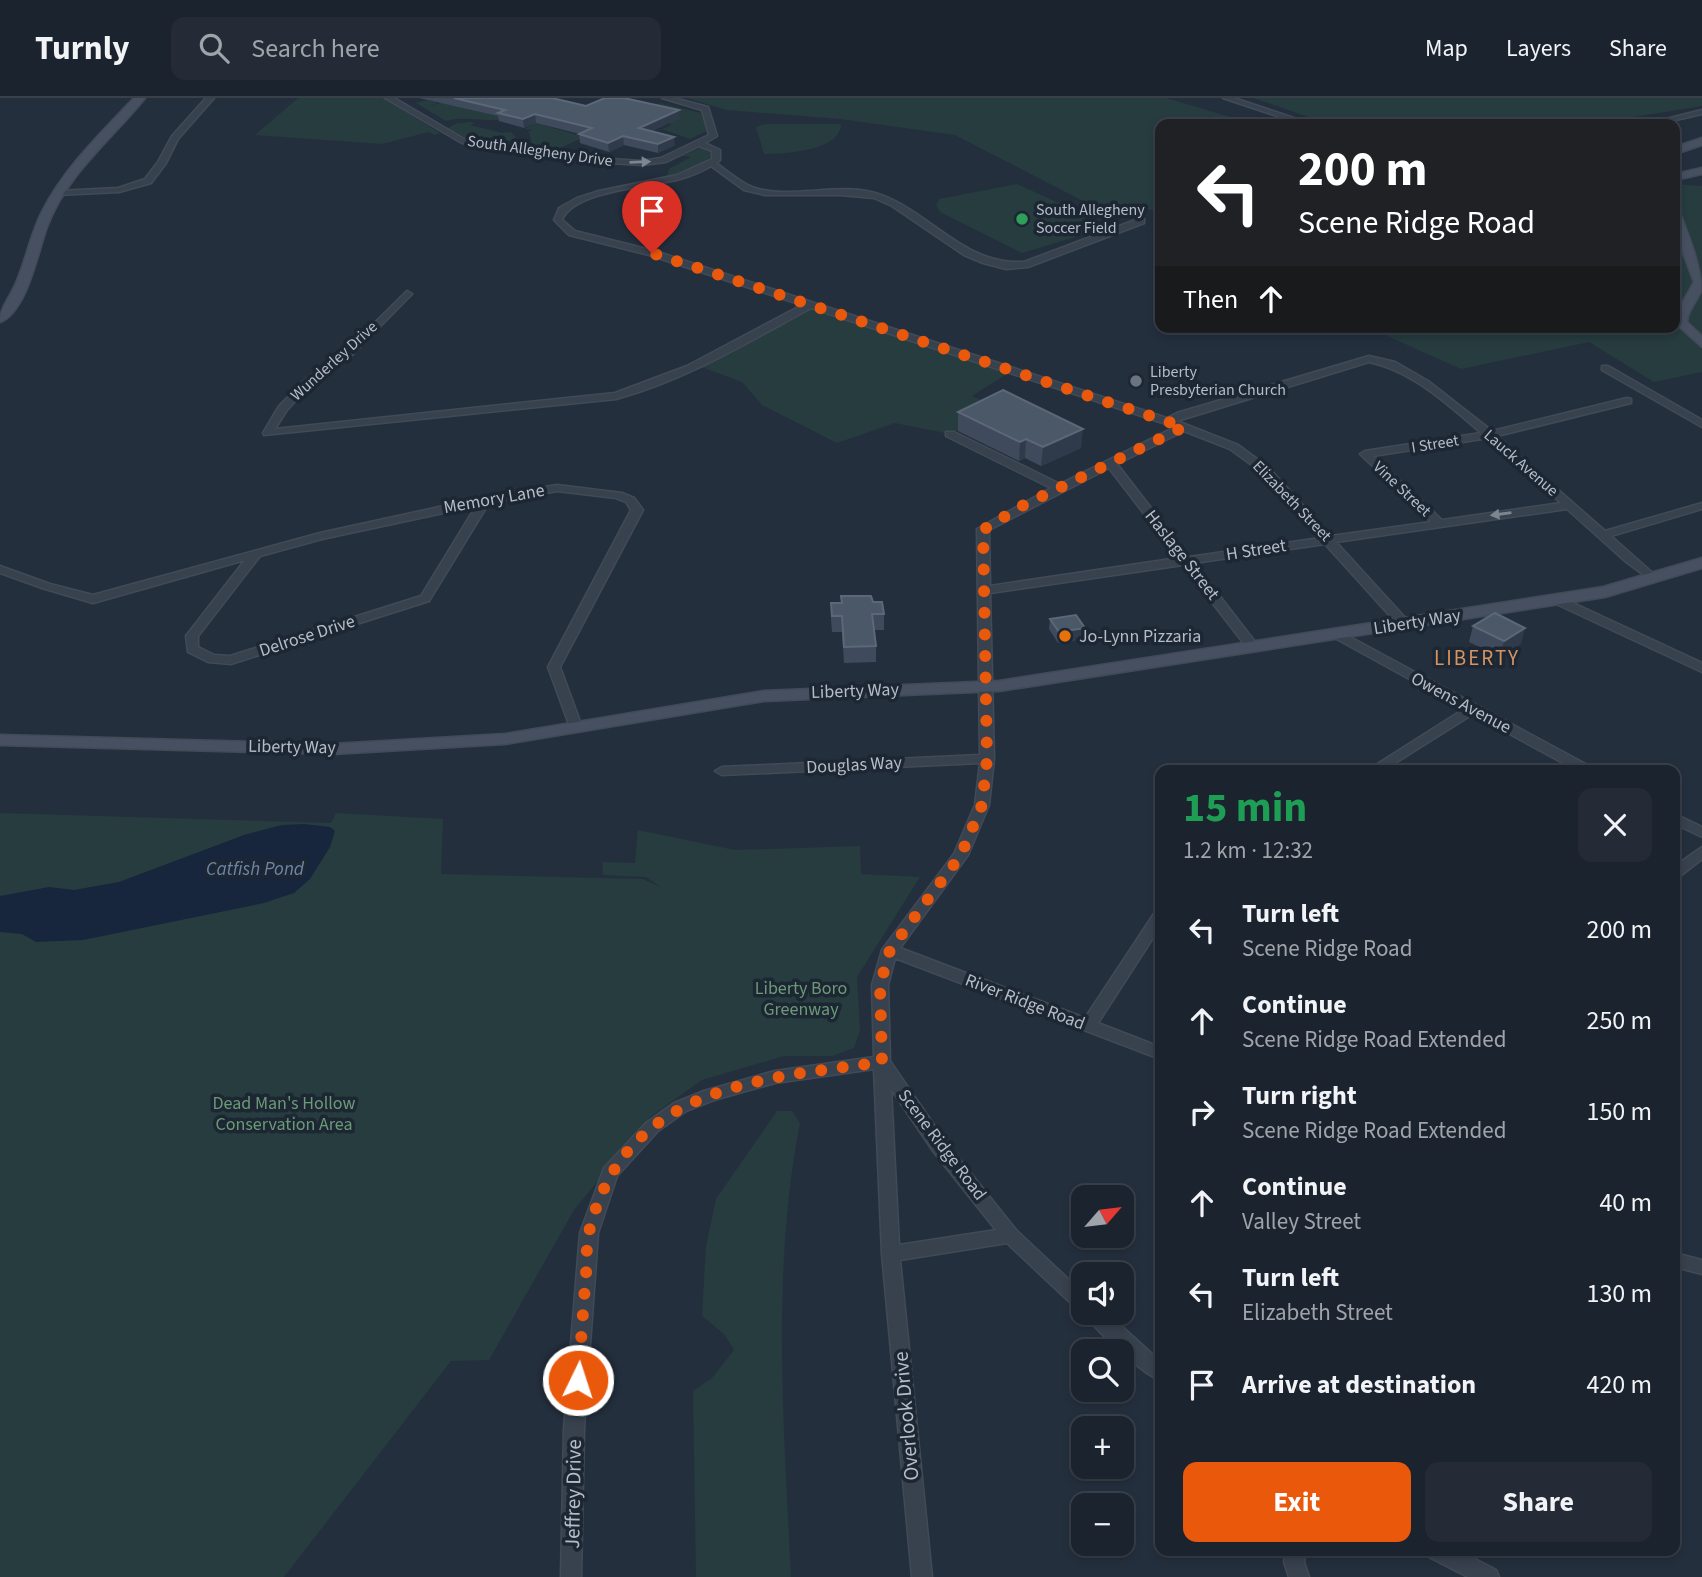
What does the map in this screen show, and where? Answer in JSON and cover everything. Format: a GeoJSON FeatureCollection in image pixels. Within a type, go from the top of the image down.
{"type":"FeatureCollection","features":[{"type":"Feature","properties":{"kind":"street"},"geometry":{"type":"LineString","coordinates":[[0,318],[17,298],[46,214],[70,173],[140,98]]}},
{"type":"Feature","properties":{"kind":"street"},"geometry":{"type":"LineString","coordinates":[[58,193],[119,190],[138,186],[155,172],[175,138],[210,98]]}},
{"type":"Feature","properties":{"kind":"street","name":"South Allegheny Drive"},"geometry":{"type":"LineString","coordinates":[[389,98],[456,138],[483,145],[631,163],[663,160],[700,144]]}},
{"type":"Feature","properties":{"kind":"street"},"geometry":{"type":"LineString","coordinates":[[666,98],[705,109],[713,136],[700,144]]}},
{"type":"Feature","properties":{"kind":"street"},"geometry":{"type":"LineString","coordinates":[[1227,98],[1292,119]]}},
{"type":"Feature","properties":{"kind":"street"},"geometry":{"type":"LineString","coordinates":[[1672,119],[1702,112]]}},
{"type":"Feature","properties":{"kind":"street"},"geometry":{"type":"LineString","coordinates":[[1680,149],[1702,141]]}},
{"type":"Feature","properties":{"kind":"street"},"geometry":{"type":"LineString","coordinates":[[700,144],[716,150],[719,155],[711,163],[747,188],[765,193],[879,197],[973,255],[1005,266],[1025,265],[1141,221]]}},
{"type":"Feature","properties":{"kind":"street","name":"Elizabeth Street"},"geometry":{"type":"LineString","coordinates":[[711,163],[685,176],[581,198],[562,210],[558,220],[572,233],[652,253],[1184,427],[1247,454],[1330,539],[1404,624]]}},
{"type":"Feature","properties":{"kind":"street"},"geometry":{"type":"LineString","coordinates":[[1680,176],[1702,171]]}},
{"type":"Feature","properties":{"kind":"street"},"geometry":{"type":"LineString","coordinates":[[1680,229],[1700,282],[1681,316],[1681,323],[1686,331],[1702,343]]}},
{"type":"Feature","properties":{"kind":"street","name":"Wunderley Drive"},"geometry":{"type":"LineString","coordinates":[[407,293],[345,356],[309,381],[283,408],[268,433],[616,396],[646,388],[674,376],[809,305]]}},
{"type":"Feature","properties":{"kind":"street","name":"Lauck Avenue"},"geometry":{"type":"LineString","coordinates":[[1167,422],[1181,415],[1344,366],[1376,357],[1383,358],[1447,398],[1652,578]]}},
{"type":"Feature","properties":{"kind":"street"},"geometry":{"type":"LineString","coordinates":[[1605,368],[1702,424]]}},
{"type":"Feature","properties":{"kind":"street","name":"I Street"},"geometry":{"type":"LineString","coordinates":[[1365,454],[1489,435],[1627,401]]}},
{"type":"Feature","properties":{"kind":"street"},"geometry":{"type":"LineString","coordinates":[[882,1062],[880,985],[890,950],[961,855],[982,805],[987,759],[983,530],[1059,488],[1184,427]]}},
{"type":"Feature","properties":{"kind":"street"},"geometry":{"type":"LineString","coordinates":[[950,435],[1059,488]]}},
{"type":"Feature","properties":{"kind":"street","name":"Vine Street"},"geometry":{"type":"LineString","coordinates":[[1365,454],[1439,523]]}},
{"type":"Feature","properties":{"kind":"street","name":"Haslage Street"},"geometry":{"type":"LineString","coordinates":[[1110,463],[1253,647]]}},
{"type":"Feature","properties":{"kind":"street","name":"Memory Lane"},"geometry":{"type":"LineString","coordinates":[[0,569],[93,599],[384,520],[557,488],[618,495],[630,500],[637,510],[554,667],[576,727]]}},
{"type":"Feature","properties":{"kind":"street","name":"Delrose Drive"},"geometry":{"type":"LineString","coordinates":[[256,554],[192,636],[192,649],[198,655],[232,660],[425,598],[485,500]]}},
{"type":"Feature","properties":{"kind":"street","name":"H Street"},"geometry":{"type":"LineString","coordinates":[[985,590],[1569,505]]}},
{"type":"Feature","properties":{"kind":"street"},"geometry":{"type":"LineString","coordinates":[[1603,535],[1702,506]]}},
{"type":"Feature","properties":{"kind":"street","name":"Liberty Way"},"geometry":{"type":"LineString","coordinates":[[0,740],[383,748],[505,739],[783,694],[986,687],[1605,592],[1702,563]]}},
{"type":"Feature","properties":{"kind":"street"},"geometry":{"type":"LineString","coordinates":[[1556,600],[1702,668]]}},
{"type":"Feature","properties":{"kind":"street","name":"Owens Avenue"},"geometry":{"type":"LineString","coordinates":[[1337,634],[1577,765]]}},
{"type":"Feature","properties":{"kind":"street"},"geometry":{"type":"LineString","coordinates":[[1383,765],[1472,709]]}},
{"type":"Feature","properties":{"kind":"street","name":"Douglas Way"},"geometry":{"type":"LineString","coordinates":[[722,771],[987,759]]}},
{"type":"Feature","properties":{"kind":"street"},"geometry":{"type":"LineString","coordinates":[[1680,821],[1702,833]]}},
{"type":"Feature","properties":{"kind":"street"},"geometry":{"type":"LineString","coordinates":[[1680,869],[1702,852]]}},
{"type":"Feature","properties":{"kind":"street"},"geometry":{"type":"LineString","coordinates":[[1088,1026],[1155,924]]}},
{"type":"Feature","properties":{"kind":"street","name":"River Ridge Road"},"geometry":{"type":"LineString","coordinates":[[890,950],[1155,1051]]}},
{"type":"Feature","properties":{"kind":"street","name":"Scene Ridge Road"},"geometry":{"type":"LineString","coordinates":[[882,1062],[939,1146],[1010,1235],[1071,1293]]}},
{"type":"Feature","properties":{"kind":"street","name":"Overlook Drive"},"geometry":{"type":"LineString","coordinates":[[882,1062],[891,1254],[922,1577]]}},
{"type":"Feature","properties":{"kind":"street","name":"Jeffrey Drive"},"geometry":{"type":"LineString","coordinates":[[571,1577],[574,1429],[589,1233],[610,1173],[652,1128],[680,1107],[710,1094],[775,1077],[882,1062]]}},
{"type":"Feature","properties":{"kind":"street"},"geometry":{"type":"LineString","coordinates":[[891,1254],[1010,1235]]}},
{"type":"Feature","properties":{"kind":"street"},"geometry":{"type":"LineString","coordinates":[[1680,1261],[1702,1267]]}},
{"type":"Feature","properties":{"kind":"street"},"geometry":{"type":"LineString","coordinates":[[1107,1325],[1155,1367]]}},
{"type":"Feature","properties":{"kind":"street"},"geometry":{"type":"LineString","coordinates":[[1295,1556],[1294,1562],[1299,1577]]}},
{"type":"Feature","properties":{"kind":"street"},"geometry":{"type":"LineString","coordinates":[[1448,1556],[1489,1577]]}},
{"type":"Feature","properties":{"kind":"green space"},"geometry":{"type":"Polygon","coordinates":[[[298,98],[384,98],[440,133],[434,135],[429,132],[382,144],[255,135],[298,98]]]}},
{"type":"Feature","properties":{"kind":"green space"},"geometry":{"type":"Polygon","coordinates":[[[687,98],[1166,98],[1237,119],[1155,119],[1155,210],[1093,206],[955,135],[840,119],[727,110],[687,98]]]}},
{"type":"Feature","properties":{"kind":"green space"},"geometry":{"type":"Polygon","coordinates":[[[1253,98],[1702,98],[1702,106],[1622,119],[1314,119],[1253,98]]]}},
{"type":"Feature","properties":{"kind":"green space"},"geometry":{"type":"Polygon","coordinates":[[[428,100],[438,103],[429,107],[443,102],[506,118],[446,121],[416,103],[428,100]]]}},
{"type":"Feature","properties":{"kind":"green space"},"geometry":{"type":"Polygon","coordinates":[[[660,103],[701,113],[707,131],[690,139],[662,129],[671,125],[654,106],[660,103]]]}},
{"type":"Feature","properties":{"kind":"green space"},"geometry":{"type":"Polygon","coordinates":[[[457,123],[475,123],[470,125],[502,133],[511,132],[516,137],[500,143],[482,143],[447,129],[457,123]]]}},
{"type":"Feature","properties":{"kind":"green space"},"geometry":{"type":"Polygon","coordinates":[[[536,123],[584,137],[560,148],[532,145],[529,131],[533,130],[525,129],[536,123]]]}},
{"type":"Feature","properties":{"kind":"green space"},"geometry":{"type":"Polygon","coordinates":[[[765,124],[841,124],[839,133],[822,145],[797,152],[764,154],[756,127],[765,124]]]}},
{"type":"Feature","properties":{"kind":"green space"},"geometry":{"type":"Polygon","coordinates":[[[700,148],[711,152],[710,158],[688,171],[667,178],[669,169],[691,157],[682,156],[700,148]]]}},
{"type":"Feature","properties":{"kind":"green space","name":"South Allegheny Soccer Field"},"geometry":{"type":"Polygon","coordinates":[[[1017,184],[1081,213],[1102,229],[1022,253],[940,212],[936,205],[939,199],[1017,184]]]}},
{"type":"Feature","properties":{"kind":"green space"},"geometry":{"type":"Polygon","coordinates":[[[1680,184],[1702,186],[1702,372],[1654,382],[1589,342],[1461,369],[1380,333],[1680,333],[1680,184]]]}},
{"type":"Feature","properties":{"kind":"green space"},"geometry":{"type":"Polygon","coordinates":[[[809,305],[1010,372],[972,396],[1002,409],[950,434],[895,423],[837,443],[762,405],[742,382],[696,365],[809,305]]]}},
{"type":"Feature","properties":{"kind":"green space","name":"Dead Man's Hollow Conservation Area"},"geometry":{"type":"Polygon","coordinates":[[[0,813],[331,823],[336,813],[443,819],[441,874],[643,879],[662,888],[646,877],[603,875],[602,862],[635,863],[638,830],[735,850],[860,846],[861,874],[920,877],[857,977],[860,1030],[854,1048],[832,1056],[784,1056],[702,1080],[650,1117],[574,1210],[489,1360],[451,1361],[284,1577],[0,1577],[0,813]]]}},
{"type":"Feature","properties":{"kind":"green space"},"geometry":{"type":"Polygon","coordinates":[[[777,1111],[792,1111],[800,1123],[785,1236],[783,1292],[783,1406],[791,1577],[696,1577],[693,1391],[712,1378],[734,1350],[724,1334],[702,1316],[706,1246],[716,1199],[777,1111]]]}},
{"type":"Feature","properties":{"kind":"water","name":"Catfish Pond"},"geometry":{"type":"Polygon","coordinates":[[[282,825],[330,827],[335,831],[330,847],[310,879],[294,893],[264,903],[83,940],[36,942],[22,934],[0,932],[0,896],[49,887],[74,890],[119,882],[244,835],[282,825]]]}},
{"type":"Feature","properties":{"kind":"building"},"geometry":{"type":"Polygon","coordinates":[[[454,98],[552,98],[586,106],[605,98],[624,98],[679,110],[639,128],[674,137],[658,144],[623,136],[608,143],[579,134],[592,128],[535,114],[523,119],[498,113],[505,110],[454,98]]]}},
{"type":"Feature","properties":{"kind":"building"},"geometry":{"type":"Polygon","coordinates":[[[1003,390],[1083,429],[1043,447],[1026,439],[1020,442],[958,412],[1003,390]]]}},
{"type":"Feature","properties":{"kind":"building"},"geometry":{"type":"Polygon","coordinates":[[[841,596],[871,596],[873,602],[882,602],[884,614],[872,614],[876,646],[844,647],[842,616],[832,616],[831,603],[842,603],[841,596]]]}},
{"type":"Feature","properties":{"kind":"building"},"geometry":{"type":"Polygon","coordinates":[[[1495,613],[1525,628],[1504,641],[1473,626],[1495,613]]]}},
{"type":"Feature","properties":{"kind":"building"},"geometry":{"type":"Polygon","coordinates":[[[1076,615],[1085,628],[1059,632],[1050,619],[1076,615]]]}},
{"type":"Feature","properties":{"kind":"place","name":"South Allegheny Soccer Field"},"geometry":{"type":"Point","coordinates":[1022,219]}},
{"type":"Feature","properties":{"kind":"place","name":"Liberty Presbyterian Church"},"geometry":{"type":"Point","coordinates":[1136,381]}},
{"type":"Feature","properties":{"kind":"place","name":"Jo-Lynn Pizzaria"},"geometry":{"type":"Point","coordinates":[1065,636]}},
{"type":"Feature","properties":{"kind":"district","name":"LIBERTY"},"geometry":{"type":"Point","coordinates":[1477,658]}},
{"type":"Feature","properties":{"kind":"route"},"geometry":{"type":"LineString","coordinates":[[578,1380],[589,1233],[610,1173],[652,1128],[680,1107],[710,1094],[775,1077],[882,1062],[880,985],[890,950],[934,895],[961,855],[982,805],[987,759],[983,530],[1020,507],[1184,427],[977,362],[652,253]]}},
{"type":"Feature","properties":{"kind":"park label","name":"Liberty Boro Greenway"},"geometry":{"type":"Point","coordinates":[801,998]}}]}
